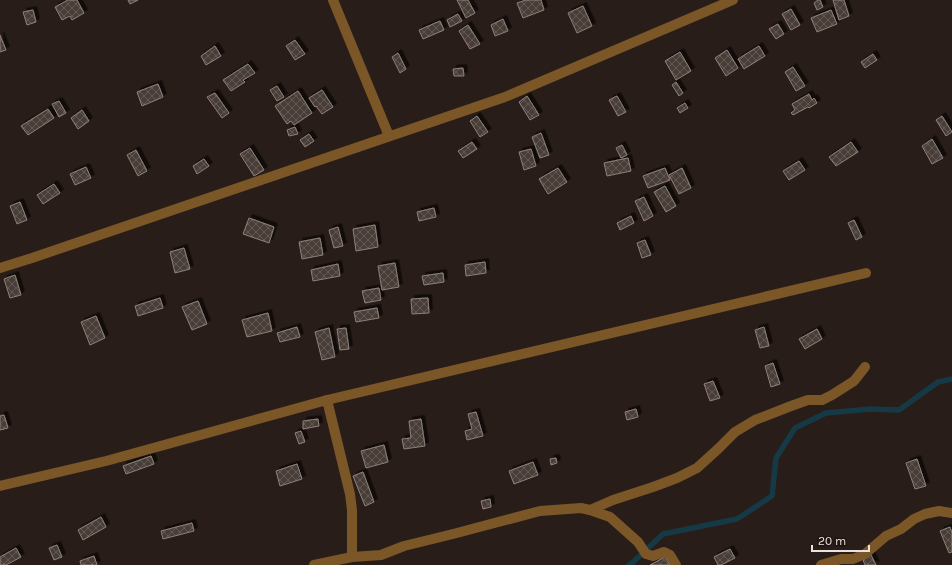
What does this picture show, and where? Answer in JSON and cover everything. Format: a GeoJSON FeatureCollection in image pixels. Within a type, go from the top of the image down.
{"type":"FeatureCollection","features":[{"type":"Feature","properties":{"kind":"street"},"geometry":{"type":"LineString","coordinates":[[332,0],[389,136]]}},
{"type":"Feature","properties":{"kind":"street"},"geometry":{"type":"LineString","coordinates":[[0,268],[40,256],[505,97],[733,0]]}},
{"type":"Feature","properties":{"kind":"street"},"geometry":{"type":"LineString","coordinates":[[0,486],[106,461],[327,400],[866,272]]}},
{"type":"Feature","properties":{"kind":"street"},"geometry":{"type":"LineString","coordinates":[[590,510],[613,500],[677,478],[697,468],[735,432],[755,420],[791,406],[808,400],[822,400],[832,395],[854,381],[865,367]]}},
{"type":"Feature","properties":{"kind":"street"},"geometry":{"type":"LineString","coordinates":[[327,400],[350,494],[352,510],[352,557]]}},
{"type":"Feature","properties":{"kind":"street"},"geometry":{"type":"LineString","coordinates":[[314,565],[352,557],[381,555],[404,546],[540,511],[581,508],[610,518],[638,542],[646,554],[654,556],[664,552],[670,555],[676,565]]}},
{"type":"Feature","properties":{"kind":"street"},"geometry":{"type":"LineString","coordinates":[[821,565],[841,559],[854,559],[865,554],[886,536],[901,529],[914,519],[925,514],[939,511],[952,513]]}},
{"type":"Feature","properties":{"kind":"building"},"geometry":{"type":"Polygon","coordinates":[[[68,0],[77,0],[84,13],[72,20],[70,16],[62,20],[55,7],[68,0]]]}},
{"type":"Feature","properties":{"kind":"building"},"geometry":{"type":"Polygon","coordinates":[[[128,0],[138,0],[130,4],[128,0]]]}},
{"type":"Feature","properties":{"kind":"building"},"geometry":{"type":"Polygon","coordinates":[[[457,0],[468,0],[475,13],[466,18],[457,0]]]}},
{"type":"Feature","properties":{"kind":"building"},"geometry":{"type":"Polygon","coordinates":[[[526,0],[541,0],[544,10],[523,18],[517,3],[526,0]]]}},
{"type":"Feature","properties":{"kind":"building"},"geometry":{"type":"Polygon","coordinates":[[[820,0],[823,7],[817,10],[814,3],[820,0]]]}},
{"type":"Feature","properties":{"kind":"building"},"geometry":{"type":"Polygon","coordinates":[[[833,0],[844,0],[849,16],[839,20],[833,0]]]}},
{"type":"Feature","properties":{"kind":"building"},"geometry":{"type":"Polygon","coordinates":[[[583,6],[592,26],[577,33],[568,13],[583,6]]]}},
{"type":"Feature","properties":{"kind":"building"},"geometry":{"type":"Polygon","coordinates":[[[791,9],[800,25],[791,30],[782,14],[791,9]]]}},
{"type":"Feature","properties":{"kind":"building"},"geometry":{"type":"Polygon","coordinates":[[[33,10],[36,22],[27,25],[23,12],[33,10]]]}},
{"type":"Feature","properties":{"kind":"building"},"geometry":{"type":"Polygon","coordinates":[[[831,10],[837,24],[817,32],[811,18],[831,10]]]}},
{"type":"Feature","properties":{"kind":"building"},"geometry":{"type":"Polygon","coordinates":[[[458,14],[462,21],[450,27],[447,20],[458,14]]]}},
{"type":"Feature","properties":{"kind":"building"},"geometry":{"type":"Polygon","coordinates":[[[503,19],[508,31],[495,36],[491,25],[503,19]]]}},
{"type":"Feature","properties":{"kind":"building"},"geometry":{"type":"Polygon","coordinates":[[[440,21],[444,30],[423,39],[419,30],[440,21]]]}},
{"type":"Feature","properties":{"kind":"building"},"geometry":{"type":"Polygon","coordinates":[[[778,24],[784,34],[776,39],[769,29],[778,24]]]}},
{"type":"Feature","properties":{"kind":"building"},"geometry":{"type":"Polygon","coordinates":[[[468,25],[480,44],[470,49],[459,31],[468,25]]]}},
{"type":"Feature","properties":{"kind":"building"},"geometry":{"type":"Polygon","coordinates":[[[0,35],[6,50],[0,52],[0,35]]]}},
{"type":"Feature","properties":{"kind":"building"},"geometry":{"type":"Polygon","coordinates":[[[295,40],[305,54],[295,60],[286,46],[295,40]]]}},
{"type":"Feature","properties":{"kind":"building"},"geometry":{"type":"Polygon","coordinates":[[[215,46],[221,56],[206,65],[201,56],[215,46]]]}},
{"type":"Feature","properties":{"kind":"building"},"geometry":{"type":"Polygon","coordinates":[[[759,46],[765,56],[744,69],[738,59],[759,46]]]}},
{"type":"Feature","properties":{"kind":"building"},"geometry":{"type":"Polygon","coordinates":[[[727,50],[738,68],[726,76],[715,58],[727,50]]]}},
{"type":"Feature","properties":{"kind":"building"},"geometry":{"type":"Polygon","coordinates":[[[680,52],[691,71],[676,80],[665,61],[680,52]]]}},
{"type":"Feature","properties":{"kind":"building"},"geometry":{"type":"Polygon","coordinates":[[[398,53],[406,69],[400,73],[392,57],[398,53]]]}},
{"type":"Feature","properties":{"kind":"building"},"geometry":{"type":"Polygon","coordinates":[[[873,54],[877,60],[865,68],[861,62],[873,54]]]}},
{"type":"Feature","properties":{"kind":"building"},"geometry":{"type":"Polygon","coordinates":[[[248,64],[255,73],[243,80],[245,82],[231,91],[223,80],[248,64]]]}},
{"type":"Feature","properties":{"kind":"building"},"geometry":{"type":"Polygon","coordinates":[[[793,67],[805,86],[796,91],[785,72],[793,67]]]}},
{"type":"Feature","properties":{"kind":"building"},"geometry":{"type":"Polygon","coordinates":[[[463,68],[464,76],[454,76],[453,69],[463,68]]]}},
{"type":"Feature","properties":{"kind":"building"},"geometry":{"type":"Polygon","coordinates":[[[676,82],[683,93],[679,96],[672,85],[676,82]]]}},
{"type":"Feature","properties":{"kind":"building"},"geometry":{"type":"Polygon","coordinates":[[[158,84],[163,97],[142,106],[137,92],[158,84]]]}},
{"type":"Feature","properties":{"kind":"building"},"geometry":{"type":"Polygon","coordinates":[[[277,86],[284,97],[277,101],[270,90],[277,86]]]}},
{"type":"Feature","properties":{"kind":"building"},"geometry":{"type":"Polygon","coordinates":[[[322,90],[333,107],[322,114],[309,98],[322,90]]]}},
{"type":"Feature","properties":{"kind":"building"},"geometry":{"type":"Polygon","coordinates":[[[298,91],[312,113],[294,125],[291,121],[287,124],[275,106],[298,91]]]}},
{"type":"Feature","properties":{"kind":"building"},"geometry":{"type":"Polygon","coordinates":[[[215,93],[229,113],[222,118],[207,97],[215,93]]]}},
{"type":"Feature","properties":{"kind":"building"},"geometry":{"type":"Polygon","coordinates":[[[809,94],[812,100],[814,98],[817,103],[793,115],[791,113],[795,110],[792,104],[809,94]]]}},
{"type":"Feature","properties":{"kind":"building"},"geometry":{"type":"Polygon","coordinates":[[[527,96],[539,115],[530,120],[519,102],[527,96]]]}},
{"type":"Feature","properties":{"kind":"building"},"geometry":{"type":"Polygon","coordinates":[[[617,96],[626,112],[618,116],[609,100],[617,96]]]}},
{"type":"Feature","properties":{"kind":"building"},"geometry":{"type":"Polygon","coordinates":[[[59,101],[66,113],[59,117],[52,104],[59,101]]]}},
{"type":"Feature","properties":{"kind":"building"},"geometry":{"type":"Polygon","coordinates":[[[685,103],[688,108],[680,113],[677,108],[685,103]]]}},
{"type":"Feature","properties":{"kind":"building"},"geometry":{"type":"Polygon","coordinates":[[[48,109],[54,118],[28,135],[21,126],[48,109]]]}},
{"type":"Feature","properties":{"kind":"building"},"geometry":{"type":"Polygon","coordinates":[[[82,110],[89,121],[78,129],[71,118],[82,110]]]}},
{"type":"Feature","properties":{"kind":"building"},"geometry":{"type":"Polygon","coordinates":[[[477,116],[488,132],[480,137],[470,121],[477,116]]]}},
{"type":"Feature","properties":{"kind":"building"},"geometry":{"type":"Polygon","coordinates":[[[942,116],[952,132],[946,136],[936,120],[942,116]]]}},
{"type":"Feature","properties":{"kind":"building"},"geometry":{"type":"Polygon","coordinates":[[[295,127],[298,134],[289,136],[287,130],[295,127]]]}},
{"type":"Feature","properties":{"kind":"building"},"geometry":{"type":"Polygon","coordinates":[[[541,133],[549,155],[540,158],[532,137],[541,133]]]}},
{"type":"Feature","properties":{"kind":"building"},"geometry":{"type":"Polygon","coordinates":[[[309,134],[314,141],[305,147],[300,140],[309,134]]]}},
{"type":"Feature","properties":{"kind":"building"},"geometry":{"type":"Polygon","coordinates":[[[932,139],[943,158],[932,164],[922,146],[932,139]]]}},
{"type":"Feature","properties":{"kind":"building"},"geometry":{"type":"Polygon","coordinates":[[[472,142],[477,149],[463,158],[458,151],[472,142]]]}},
{"type":"Feature","properties":{"kind":"building"},"geometry":{"type":"Polygon","coordinates":[[[851,142],[858,152],[836,166],[829,157],[851,142]]]}},
{"type":"Feature","properties":{"kind":"building"},"geometry":{"type":"Polygon","coordinates":[[[622,145],[627,155],[621,158],[616,148],[622,145]]]}},
{"type":"Feature","properties":{"kind":"building"},"geometry":{"type":"Polygon","coordinates":[[[250,148],[264,170],[254,176],[240,154],[250,148]]]}},
{"type":"Feature","properties":{"kind":"building"},"geometry":{"type":"Polygon","coordinates":[[[531,149],[536,166],[524,170],[519,152],[531,149]]]}},
{"type":"Feature","properties":{"kind":"building"},"geometry":{"type":"Polygon","coordinates":[[[136,150],[147,171],[138,176],[127,155],[136,150]]]}},
{"type":"Feature","properties":{"kind":"building"},"geometry":{"type":"Polygon","coordinates":[[[628,158],[631,171],[607,176],[604,163],[628,158]]]}},
{"type":"Feature","properties":{"kind":"building"},"geometry":{"type":"Polygon","coordinates":[[[204,159],[209,166],[197,174],[193,166],[204,159]]]}},
{"type":"Feature","properties":{"kind":"building"},"geometry":{"type":"Polygon","coordinates":[[[799,161],[805,170],[789,180],[783,171],[799,161]]]}},
{"type":"Feature","properties":{"kind":"building"},"geometry":{"type":"Polygon","coordinates":[[[86,167],[91,178],[75,185],[70,174],[86,167]]]}},
{"type":"Feature","properties":{"kind":"building"},"geometry":{"type":"Polygon","coordinates":[[[558,168],[567,182],[548,194],[539,179],[558,168]]]}},
{"type":"Feature","properties":{"kind":"building"},"geometry":{"type":"Polygon","coordinates":[[[665,168],[670,180],[648,188],[643,176],[665,168]]]}},
{"type":"Feature","properties":{"kind":"building"},"geometry":{"type":"Polygon","coordinates":[[[682,168],[691,188],[679,194],[669,175],[682,168]]]}},
{"type":"Feature","properties":{"kind":"building"},"geometry":{"type":"Polygon","coordinates":[[[54,184],[60,193],[43,204],[37,195],[54,184]]]}},
{"type":"Feature","properties":{"kind":"building"},"geometry":{"type":"Polygon","coordinates":[[[665,186],[676,206],[666,212],[654,192],[665,186]]]}},
{"type":"Feature","properties":{"kind":"building"},"geometry":{"type":"Polygon","coordinates":[[[644,197],[653,216],[644,221],[635,201],[644,197]]]}},
{"type":"Feature","properties":{"kind":"building"},"geometry":{"type":"Polygon","coordinates":[[[20,202],[27,220],[17,224],[10,206],[20,202]]]}},
{"type":"Feature","properties":{"kind":"building"},"geometry":{"type":"Polygon","coordinates":[[[434,208],[436,217],[419,221],[417,212],[434,208]]]}},
{"type":"Feature","properties":{"kind":"building"},"geometry":{"type":"Polygon","coordinates":[[[631,216],[634,223],[620,230],[617,223],[631,216]]]}},
{"type":"Feature","properties":{"kind":"building"},"geometry":{"type":"Polygon","coordinates":[[[249,218],[274,227],[269,243],[243,234],[249,218]]]}},
{"type":"Feature","properties":{"kind":"building"},"geometry":{"type":"Polygon","coordinates":[[[854,220],[862,237],[856,240],[848,223],[854,220]]]}},
{"type":"Feature","properties":{"kind":"building"},"geometry":{"type":"Polygon","coordinates":[[[375,225],[378,247],[356,251],[353,229],[375,225]]]}},
{"type":"Feature","properties":{"kind":"building"},"geometry":{"type":"Polygon","coordinates":[[[338,227],[343,246],[334,248],[329,230],[338,227]]]}},
{"type":"Feature","properties":{"kind":"building"},"geometry":{"type":"Polygon","coordinates":[[[320,238],[323,255],[302,259],[299,242],[320,238]]]}},
{"type":"Feature","properties":{"kind":"building"},"geometry":{"type":"Polygon","coordinates":[[[645,240],[651,255],[642,258],[637,243],[645,240]]]}},
{"type":"Feature","properties":{"kind":"building"},"geometry":{"type":"Polygon","coordinates":[[[184,248],[190,269],[175,273],[170,252],[184,248]]]}},
{"type":"Feature","properties":{"kind":"building"},"geometry":{"type":"Polygon","coordinates":[[[485,262],[486,273],[466,276],[465,265],[485,262]]]}},
{"type":"Feature","properties":{"kind":"building"},"geometry":{"type":"Polygon","coordinates":[[[395,263],[399,287],[382,290],[378,266],[395,263]]]}},
{"type":"Feature","properties":{"kind":"building"},"geometry":{"type":"Polygon","coordinates":[[[338,264],[340,276],[313,281],[311,270],[338,264]]]}},
{"type":"Feature","properties":{"kind":"building"},"geometry":{"type":"Polygon","coordinates":[[[443,273],[444,282],[424,285],[422,276],[443,273]]]}},
{"type":"Feature","properties":{"kind":"building"},"geometry":{"type":"Polygon","coordinates":[[[15,275],[21,295],[10,298],[4,279],[15,275]]]}},
{"type":"Feature","properties":{"kind":"building"},"geometry":{"type":"Polygon","coordinates":[[[379,288],[381,300],[365,303],[362,291],[379,288]]]}},
{"type":"Feature","properties":{"kind":"building"},"geometry":{"type":"Polygon","coordinates":[[[160,298],[163,308],[138,316],[135,306],[160,298]]]}},
{"type":"Feature","properties":{"kind":"building"},"geometry":{"type":"Polygon","coordinates":[[[428,298],[429,313],[412,314],[411,299],[428,298]]]}},
{"type":"Feature","properties":{"kind":"building"},"geometry":{"type":"Polygon","coordinates":[[[198,301],[207,324],[192,330],[182,307],[198,301]]]}},
{"type":"Feature","properties":{"kind":"building"},"geometry":{"type":"Polygon","coordinates":[[[377,308],[379,318],[356,322],[354,312],[377,308]]]}},
{"type":"Feature","properties":{"kind":"building"},"geometry":{"type":"Polygon","coordinates":[[[268,313],[272,331],[247,337],[242,320],[268,313]]]}},
{"type":"Feature","properties":{"kind":"building"},"geometry":{"type":"Polygon","coordinates":[[[96,316],[105,338],[90,345],[81,322],[96,316]]]}},
{"type":"Feature","properties":{"kind":"building"},"geometry":{"type":"Polygon","coordinates":[[[297,327],[300,337],[280,342],[277,333],[297,327]]]}},
{"type":"Feature","properties":{"kind":"building"},"geometry":{"type":"Polygon","coordinates":[[[764,327],[769,346],[760,348],[755,330],[764,327]]]}},
{"type":"Feature","properties":{"kind":"building"},"geometry":{"type":"Polygon","coordinates":[[[329,328],[335,357],[322,360],[315,332],[329,328]]]}},
{"type":"Feature","properties":{"kind":"building"},"geometry":{"type":"Polygon","coordinates":[[[346,328],[349,349],[340,350],[337,329],[346,328]]]}},
{"type":"Feature","properties":{"kind":"building"},"geometry":{"type":"Polygon","coordinates":[[[817,329],[822,339],[805,349],[799,339],[817,329]]]}},
{"type":"Feature","properties":{"kind":"building"},"geometry":{"type":"Polygon","coordinates":[[[773,363],[780,384],[771,387],[765,366],[773,363]]]}},
{"type":"Feature","properties":{"kind":"building"},"geometry":{"type":"Polygon","coordinates":[[[713,381],[720,398],[710,401],[704,384],[713,381]]]}},
{"type":"Feature","properties":{"kind":"building"},"geometry":{"type":"Polygon","coordinates":[[[636,409],[638,417],[627,420],[625,412],[636,409]]]}},
{"type":"Feature","properties":{"kind":"building"},"geometry":{"type":"Polygon","coordinates":[[[476,412],[483,436],[467,440],[465,431],[472,429],[468,414],[476,412]]]}},
{"type":"Feature","properties":{"kind":"building"},"geometry":{"type":"Polygon","coordinates":[[[4,415],[8,428],[0,430],[0,416],[4,415]]]}},
{"type":"Feature","properties":{"kind":"building"},"geometry":{"type":"Polygon","coordinates":[[[318,419],[319,426],[303,429],[303,421],[318,419]]]}},
{"type":"Feature","properties":{"kind":"building"},"geometry":{"type":"Polygon","coordinates":[[[421,419],[425,446],[404,449],[402,439],[411,438],[409,421],[421,419]]]}},
{"type":"Feature","properties":{"kind":"building"},"geometry":{"type":"Polygon","coordinates":[[[301,431],[305,442],[299,444],[295,433],[301,431]]]}},
{"type":"Feature","properties":{"kind":"building"},"geometry":{"type":"Polygon","coordinates":[[[384,445],[388,462],[366,468],[361,451],[384,445]]]}},
{"type":"Feature","properties":{"kind":"building"},"geometry":{"type":"Polygon","coordinates":[[[151,456],[154,464],[126,474],[123,466],[151,456]]]}},
{"type":"Feature","properties":{"kind":"building"},"geometry":{"type":"Polygon","coordinates":[[[556,458],[557,463],[551,465],[550,459],[556,458]]]}},
{"type":"Feature","properties":{"kind":"building"},"geometry":{"type":"Polygon","coordinates":[[[917,459],[926,486],[915,489],[906,463],[917,459]]]}},
{"type":"Feature","properties":{"kind":"building"},"geometry":{"type":"Polygon","coordinates":[[[533,462],[538,475],[514,484],[509,471],[533,462]]]}},
{"type":"Feature","properties":{"kind":"building"},"geometry":{"type":"Polygon","coordinates":[[[297,464],[302,479],[280,486],[276,471],[297,464]]]}},
{"type":"Feature","properties":{"kind":"building"},"geometry":{"type":"Polygon","coordinates":[[[363,472],[374,502],[365,506],[353,476],[363,472]]]}},
{"type":"Feature","properties":{"kind":"building"},"geometry":{"type":"Polygon","coordinates":[[[490,499],[491,507],[483,509],[481,501],[490,499]]]}},
{"type":"Feature","properties":{"kind":"building"},"geometry":{"type":"Polygon","coordinates":[[[101,517],[106,527],[83,540],[78,530],[101,517]]]}},
{"type":"Feature","properties":{"kind":"building"},"geometry":{"type":"Polygon","coordinates":[[[192,523],[194,531],[163,539],[161,531],[192,523]]]}},
{"type":"Feature","properties":{"kind":"building"},"geometry":{"type":"Polygon","coordinates":[[[950,527],[952,533],[952,552],[949,553],[940,531],[950,527]]]}},
{"type":"Feature","properties":{"kind":"building"},"geometry":{"type":"Polygon","coordinates":[[[57,545],[62,557],[54,560],[49,548],[57,545]]]}},
{"type":"Feature","properties":{"kind":"building"},"geometry":{"type":"Polygon","coordinates":[[[16,548],[21,557],[6,565],[1,565],[0,557],[16,548]]]}},
{"type":"Feature","properties":{"kind":"building"},"geometry":{"type":"Polygon","coordinates":[[[730,549],[735,558],[718,565],[714,557],[730,549]]]}},
{"type":"Feature","properties":{"kind":"building"},"geometry":{"type":"Polygon","coordinates":[[[871,555],[876,565],[865,565],[863,560],[871,555]]]}},
{"type":"Feature","properties":{"kind":"building"},"geometry":{"type":"Polygon","coordinates":[[[94,556],[97,565],[81,565],[80,561],[94,556]]]}},
{"type":"Feature","properties":{"kind":"building"},"geometry":{"type":"Polygon","coordinates":[[[665,557],[670,565],[650,565],[665,557]]]}},
{"type":"Feature","properties":{"kind":"waterway"},"geometry":{"type":"LineString","coordinates":[[629,565],[663,534],[737,519],[772,496],[776,458],[795,428],[826,413],[871,409],[899,410],[938,382],[952,379]]}}]}
